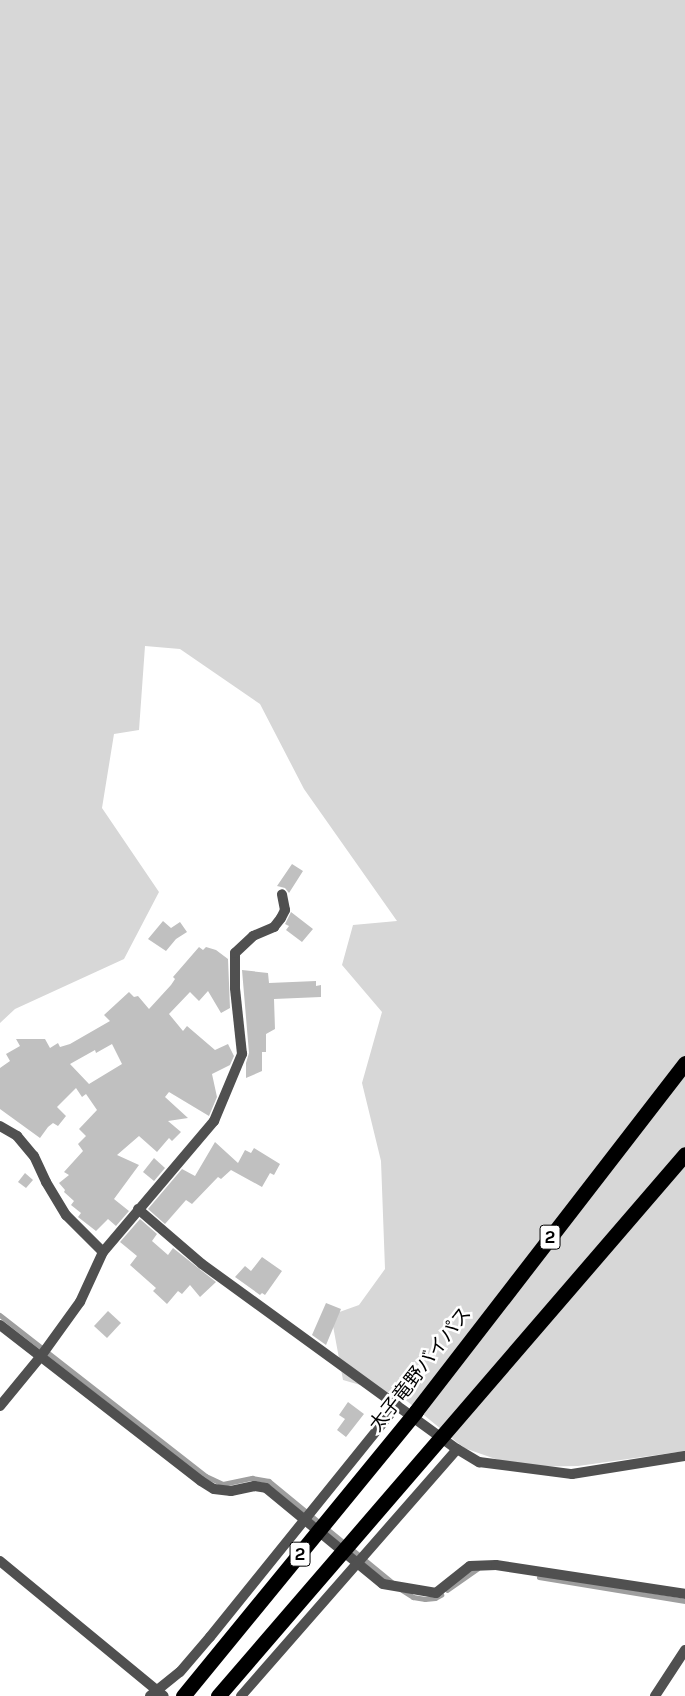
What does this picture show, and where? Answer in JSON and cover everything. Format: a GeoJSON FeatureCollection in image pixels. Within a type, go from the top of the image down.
{"type":"FeatureCollection","features":[{"type":"Feature","properties":{"kind":"highway","name":"太子竜野バイパス"},"geometry":{"type":"LineString","coordinates":[[183,1696],[416,1410],[685,1063]]}},
{"type":"Feature","properties":{"kind":"highway","name":"2"},"geometry":{"type":"LineString","coordinates":[[218,1696],[685,1154]]}},
{"type":"Feature","properties":{"kind":"street"},"geometry":{"type":"LineString","coordinates":[[0,1406],[41,1356],[80,1302],[103,1252],[214,1121],[242,1054],[234,988],[235,953],[253,936],[274,927],[285,910],[282,894]]}},
{"type":"Feature","properties":{"kind":"street"},"geometry":{"type":"LineString","coordinates":[[0,1126],[17,1136],[34,1156],[46,1182],[66,1214],[103,1252]]}},
{"type":"Feature","properties":{"kind":"street"},"geometry":{"type":"LineString","coordinates":[[138,1209],[202,1264],[457,1449],[479,1462],[572,1474],[685,1456]]}},
{"type":"Feature","properties":{"kind":"street"},"geometry":{"type":"LineString","coordinates":[[0,1325],[214,1489],[231,1490],[254,1486],[266,1488],[383,1584],[436,1593],[470,1566],[496,1565],[685,1594]]}},
{"type":"Feature","properties":{"kind":"street"},"geometry":{"type":"LineString","coordinates":[[0,1561],[157,1694],[180,1672],[306,1520],[397,1404]]}},
{"type":"Feature","properties":{"kind":"street"},"geometry":{"type":"LineString","coordinates":[[241,1696],[457,1449]]}},
{"type":"Feature","properties":{"kind":"street"},"geometry":{"type":"LineString","coordinates":[[655,1696],[685,1650]]}},
{"type":"Feature","properties":{"kind":"shaded area"},"geometry":{"type":"Polygon","coordinates":[[[0,0],[685,0],[685,1451],[578,1466],[519,1467],[464,1448],[402,1397],[343,1380],[331,1315],[359,1305],[385,1269],[381,1161],[362,1083],[382,1012],[342,965],[353,925],[397,921],[304,789],[260,704],[180,649],[145,646],[139,730],[114,734],[102,808],[159,892],[124,959],[15,1009],[0,1023],[0,0]]]}},
{"type":"Feature","properties":{"kind":"building"},"geometry":{"type":"Polygon","coordinates":[[[292,864],[303,871],[289,893],[285,888],[277,886],[292,864]]]}},
{"type":"Feature","properties":{"kind":"building"},"geometry":{"type":"Polygon","coordinates":[[[291,912],[313,929],[302,942],[286,930],[289,926],[285,924],[291,912]]]}},
{"type":"Feature","properties":{"kind":"building"},"geometry":{"type":"Polygon","coordinates":[[[163,921],[171,928],[180,922],[187,932],[176,939],[166,951],[148,939],[163,921]]]}},
{"type":"Feature","properties":{"kind":"building"},"geometry":{"type":"Polygon","coordinates":[[[199,947],[203,950],[206,947],[216,950],[228,959],[230,1008],[221,1013],[208,991],[199,1001],[190,992],[169,1014],[183,1031],[187,1026],[215,1050],[228,1044],[234,1056],[230,1065],[212,1074],[217,1097],[209,1116],[169,1092],[165,1097],[188,1118],[168,1121],[181,1132],[172,1141],[169,1138],[157,1152],[139,1136],[117,1155],[139,1165],[114,1199],[129,1211],[116,1226],[108,1219],[96,1231],[78,1217],[81,1213],[71,1205],[74,1201],[64,1192],[65,1190],[59,1183],[69,1175],[64,1172],[83,1151],[78,1144],[86,1136],[79,1129],[97,1110],[86,1094],[82,1097],[76,1088],[57,1107],[66,1116],[58,1126],[53,1123],[48,1127],[40,1138],[0,1109],[0,1068],[10,1061],[6,1054],[20,1046],[16,1039],[45,1039],[50,1048],[58,1043],[60,1047],[70,1044],[110,1021],[104,1015],[129,992],[134,997],[138,996],[149,1009],[171,985],[175,979],[173,977],[199,947]],[[112,1044],[96,1053],[95,1050],[70,1064],[89,1084],[122,1064],[112,1044]]]}},
{"type":"Feature","properties":{"kind":"building"},"geometry":{"type":"Polygon","coordinates":[[[242,970],[268,973],[269,983],[316,981],[316,986],[321,985],[321,997],[274,999],[275,1029],[266,1034],[266,1052],[262,1052],[262,1071],[246,1078],[246,1063],[249,1053],[242,970]]]}},
{"type":"Feature","properties":{"kind":"building"},"geometry":{"type":"Polygon","coordinates":[[[215,1142],[238,1163],[245,1150],[251,1153],[254,1148],[280,1164],[274,1175],[270,1173],[262,1187],[231,1170],[221,1179],[218,1177],[192,1204],[186,1200],[165,1224],[148,1209],[182,1169],[195,1176],[215,1142]]]}},
{"type":"Feature","properties":{"kind":"building"},"geometry":{"type":"Polygon","coordinates":[[[154,1158],[165,1168],[154,1181],[143,1172],[154,1158]]]}},
{"type":"Feature","properties":{"kind":"building"},"geometry":{"type":"Polygon","coordinates":[[[25,1173],[33,1180],[26,1188],[18,1182],[25,1173]]]}},
{"type":"Feature","properties":{"kind":"building"},"geometry":{"type":"Polygon","coordinates":[[[140,1219],[157,1234],[152,1241],[168,1255],[173,1248],[216,1282],[200,1297],[190,1285],[182,1294],[178,1291],[167,1304],[153,1291],[156,1288],[130,1265],[137,1256],[120,1242],[140,1219]]]}},
{"type":"Feature","properties":{"kind":"building"},"geometry":{"type":"Polygon","coordinates":[[[262,1257],[282,1271],[265,1295],[262,1293],[260,1295],[235,1277],[245,1266],[251,1271],[262,1257]]]}},
{"type":"Feature","properties":{"kind":"building"},"geometry":{"type":"Polygon","coordinates":[[[326,1303],[341,1309],[326,1345],[312,1335],[326,1303]]]}},
{"type":"Feature","properties":{"kind":"building"},"geometry":{"type":"Polygon","coordinates":[[[108,1311],[121,1323],[107,1338],[94,1326],[108,1311]]]}},
{"type":"Feature","properties":{"kind":"building"},"geometry":{"type":"Polygon","coordinates":[[[348,1402],[364,1414],[346,1437],[337,1430],[345,1419],[339,1415],[348,1402]]]}},
{"type":"Feature","properties":{"kind":"waterway"},"geometry":{"type":"LineString","coordinates":[[0,1315],[206,1476],[223,1484],[252,1478],[269,1481],[392,1582]]}},
{"type":"Feature","properties":{"kind":"waterway"},"geometry":{"type":"LineString","coordinates":[[447,1590],[477,1569]]}},
{"type":"Feature","properties":{"kind":"waterway"},"geometry":{"type":"LineString","coordinates":[[539,1577],[685,1601]]}},
{"type":"Feature","properties":{"kind":"waterway"},"geometry":{"type":"LineString","coordinates":[[402,1590],[413,1597],[425,1599],[441,1595]]}}]}
